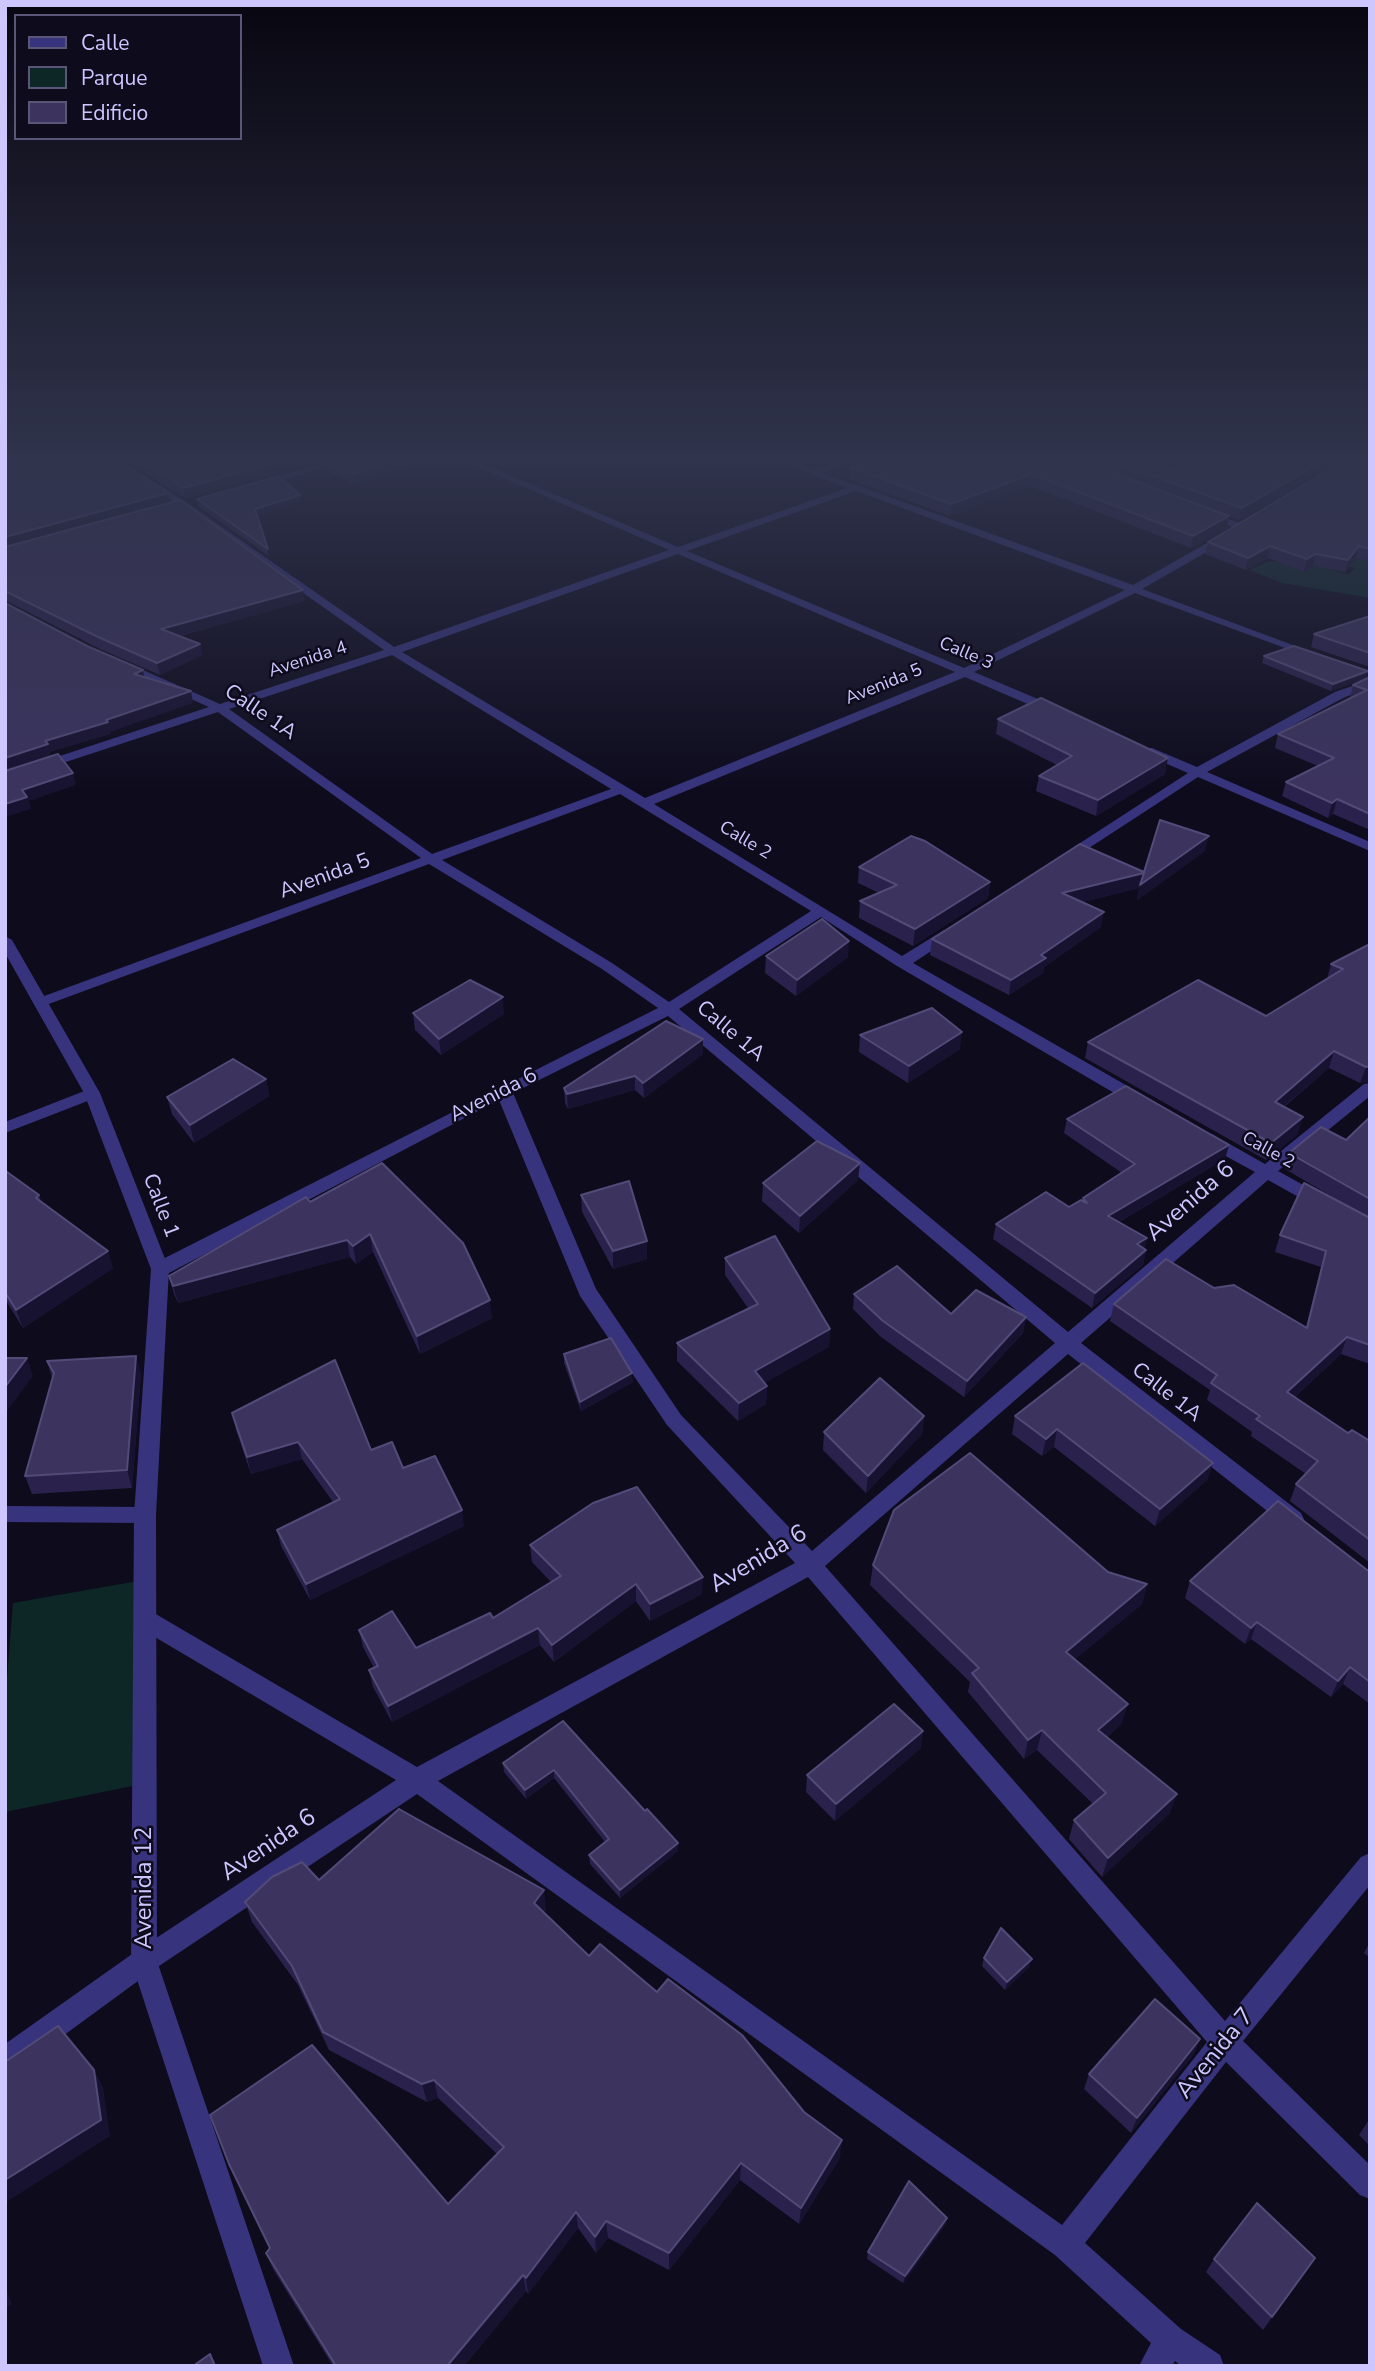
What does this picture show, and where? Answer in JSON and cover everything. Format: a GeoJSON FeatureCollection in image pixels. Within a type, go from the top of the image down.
{"type":"FeatureCollection","features":[{"type":"Feature","properties":{"kind":"street","name":"Calle 2"},"geometry":{"type":"LineString","coordinates":[[281,573],[393,651],[645,803],[902,963],[1157,1110]]}},
{"type":"Feature","properties":{"kind":"street","name":"Avenida 4"},"geometry":{"type":"LineString","coordinates":[[5,778],[393,651],[617,573]]}},
{"type":"Feature","properties":{"kind":"street","name":"Calle 3"},"geometry":{"type":"LineString","coordinates":[[730,573],[1063,714]]}},
{"type":"Feature","properties":{"kind":"street"},"geometry":{"type":"LineString","coordinates":[[1083,573],[1326,660]]}},
{"type":"Feature","properties":{"kind":"street","name":"Avenida 5"},"geometry":{"type":"LineString","coordinates":[[645,803],[965,672],[1131,591],[1163,573]]}},
{"type":"Feature","properties":{"kind":"street","name":"Calle 1A"},"geometry":{"type":"LineString","coordinates":[[108,658],[220,708],[432,860],[607,966],[669,1009],[1068,1343],[1305,1528]]}},
{"type":"Feature","properties":{"kind":"street"},"geometry":{"type":"LineString","coordinates":[[1050,867],[1198,772],[1368,677]]}},
{"type":"Feature","properties":{"kind":"street"},"geometry":{"type":"LineString","coordinates":[[1136,746],[1370,847]]}},
{"type":"Feature","properties":{"kind":"street","name":"Avenida 5"},"geometry":{"type":"LineString","coordinates":[[41,1002],[622,789]]}},
{"type":"Feature","properties":{"kind":"street","name":"Avenida 6"},"geometry":{"type":"LineString","coordinates":[[160,1269],[669,1009],[821,911]]}},
{"type":"Feature","properties":{"kind":"street"},"geometry":{"type":"LineString","coordinates":[[902,963],[959,926]]}},
{"type":"Feature","properties":{"kind":"street","name":"Calle 1"},"geometry":{"type":"LineString","coordinates":[[5,941],[92,1093],[160,1269],[145,1515]]}},
{"type":"Feature","properties":{"kind":"street","name":"Avenida 6"},"geometry":{"type":"LineString","coordinates":[[5,2061],[144,1961],[416,1780],[811,1565],[1266,1172],[1370,1088]]}},
{"type":"Feature","properties":{"kind":"street"},"geometry":{"type":"LineString","coordinates":[[504,1091],[587,1291],[674,1420],[811,1565],[1225,2042],[1370,2185]]}},
{"type":"Feature","properties":{"kind":"street"},"geometry":{"type":"LineString","coordinates":[[5,1128],[92,1093]]}},
{"type":"Feature","properties":{"kind":"street","name":"Calle 2"},"geometry":{"type":"LineString","coordinates":[[1193,1130],[1335,1210]]}},
{"type":"Feature","properties":{"kind":"street"},"geometry":{"type":"LineString","coordinates":[[7,1517],[145,1515]]}},
{"type":"Feature","properties":{"kind":"street","name":"Avenida 12"},"geometry":{"type":"LineString","coordinates":[[145,1515],[144,1961],[279,2366]]}},
{"type":"Feature","properties":{"kind":"street"},"geometry":{"type":"LineString","coordinates":[[146,1620],[416,1780],[1065,2245],[1170,2340],[1209,2366]]}},
{"type":"Feature","properties":{"kind":"street","name":"Avenida 7"},"geometry":{"type":"LineString","coordinates":[[1065,2245],[1225,2042],[1370,1865]]}},
{"type":"Feature","properties":{"kind":"street"},"geometry":{"type":"LineString","coordinates":[[1154,2366],[1170,2340]]}},
{"type":"Feature","properties":{"kind":"green space"},"geometry":{"type":"Polygon","coordinates":[[[1256,573],[1343,573],[1370,573],[1370,598],[1282,583],[1256,573]]]}},
{"type":"Feature","properties":{"kind":"green space"},"geometry":{"type":"Polygon","coordinates":[[[149,1579],[147,1783],[5,1812],[5,1706],[13,1603],[149,1579]]]}},
{"type":"Feature","properties":{"kind":"building"},"geometry":{"type":"Polygon","coordinates":[[[5,573],[279,573],[303,590],[161,629],[200,644],[157,663],[5,591],[5,573]]]}},
{"type":"Feature","properties":{"kind":"building"},"geometry":{"type":"Polygon","coordinates":[[[5,603],[87,646],[143,670],[134,674],[191,691],[106,720],[108,722],[45,741],[48,744],[5,758],[5,603]]]}},
{"type":"Feature","properties":{"kind":"building"},"geometry":{"type":"Polygon","coordinates":[[[1370,616],[1370,653],[1314,634],[1370,616]]]}},
{"type":"Feature","properties":{"kind":"building"},"geometry":{"type":"Polygon","coordinates":[[[1294,646],[1368,671],[1333,684],[1264,656],[1294,646]]]}},
{"type":"Feature","properties":{"kind":"building"},"geometry":{"type":"Polygon","coordinates":[[[1370,677],[1370,814],[1337,799],[1332,803],[1286,782],[1334,758],[1278,734],[1367,690],[1353,685],[1370,677]]]}},
{"type":"Feature","properties":{"kind":"building"},"geometry":{"type":"Polygon","coordinates":[[[1041,698],[1168,758],[1098,800],[1039,776],[1072,756],[998,719],[1041,698]]]}},
{"type":"Feature","properties":{"kind":"building"},"geometry":{"type":"Polygon","coordinates":[[[58,754],[73,773],[22,790],[27,797],[5,804],[5,771],[58,754]]]}},
{"type":"Feature","properties":{"kind":"building"},"geometry":{"type":"Polygon","coordinates":[[[1160,820],[1209,836],[1140,885],[1144,873],[1062,893],[1104,912],[1041,955],[1046,958],[1011,980],[932,939],[1080,844],[1144,872],[1160,820]]]}},
{"type":"Feature","properties":{"kind":"building"},"geometry":{"type":"Polygon","coordinates":[[[911,836],[925,841],[990,882],[915,929],[860,901],[897,885],[859,867],[911,836]]]}},
{"type":"Feature","properties":{"kind":"building"},"geometry":{"type":"Polygon","coordinates":[[[822,919],[849,941],[797,980],[766,956],[822,919]]]}},
{"type":"Feature","properties":{"kind":"building"},"geometry":{"type":"Polygon","coordinates":[[[1370,944],[1370,1066],[1366,1067],[1334,1051],[1275,1102],[1303,1117],[1271,1143],[1088,1042],[1198,980],[1266,1016],[1343,969],[1331,964],[1370,944]]]}},
{"type":"Feature","properties":{"kind":"building"},"geometry":{"type":"Polygon","coordinates":[[[470,980],[503,997],[439,1039],[413,1013],[470,980]]]}},
{"type":"Feature","properties":{"kind":"building"},"geometry":{"type":"Polygon","coordinates":[[[932,1008],[962,1032],[909,1066],[860,1035],[932,1008]]]}},
{"type":"Feature","properties":{"kind":"building"},"geometry":{"type":"Polygon","coordinates":[[[666,1021],[703,1039],[643,1083],[635,1076],[567,1094],[564,1088],[666,1021]]]}},
{"type":"Feature","properties":{"kind":"building"},"geometry":{"type":"Polygon","coordinates":[[[233,1059],[266,1079],[190,1125],[167,1097],[233,1059]]]}},
{"type":"Feature","properties":{"kind":"building"},"geometry":{"type":"Polygon","coordinates":[[[1126,1086],[1229,1145],[1108,1216],[1147,1238],[1137,1244],[1146,1250],[1095,1293],[996,1224],[1046,1192],[1069,1207],[1081,1200],[1087,1203],[1083,1198],[1135,1164],[1067,1119],[1126,1086]]]}},
{"type":"Feature","properties":{"kind":"building"},"geometry":{"type":"Polygon","coordinates":[[[1370,1117],[1370,1199],[1289,1153],[1321,1127],[1346,1140],[1370,1117]]]}},
{"type":"Feature","properties":{"kind":"building"},"geometry":{"type":"Polygon","coordinates":[[[817,1141],[860,1163],[800,1216],[763,1183],[817,1141]]]}},
{"type":"Feature","properties":{"kind":"building"},"geometry":{"type":"Polygon","coordinates":[[[382,1163],[463,1243],[490,1300],[417,1336],[370,1234],[353,1246],[347,1240],[173,1286],[169,1276],[306,1197],[310,1202],[382,1163]]]}},
{"type":"Feature","properties":{"kind":"building"},"geometry":{"type":"Polygon","coordinates":[[[7,1172],[39,1195],[36,1198],[108,1251],[16,1310],[5,1292],[7,1172]]]}},
{"type":"Feature","properties":{"kind":"building"},"geometry":{"type":"Polygon","coordinates":[[[629,1181],[647,1241],[613,1251],[581,1195],[629,1181]]]}},
{"type":"Feature","properties":{"kind":"building"},"geometry":{"type":"Polygon","coordinates":[[[1304,1183],[1370,1218],[1370,1345],[1347,1337],[1287,1392],[1348,1433],[1352,1430],[1370,1441],[1370,1540],[1296,1484],[1318,1461],[1256,1419],[1260,1416],[1211,1383],[1217,1375],[1114,1304],[1166,1259],[1214,1288],[1234,1285],[1307,1328],[1326,1251],[1280,1235],[1304,1183]]]}},
{"type":"Feature","properties":{"kind":"building"},"geometry":{"type":"Polygon","coordinates":[[[775,1236],[830,1329],[755,1371],[767,1386],[739,1403],[677,1343],[758,1304],[725,1258],[775,1236]]]}},
{"type":"Feature","properties":{"kind":"building"},"geometry":{"type":"Polygon","coordinates":[[[897,1266],[951,1314],[976,1290],[1026,1317],[967,1381],[883,1321],[854,1294],[897,1266]]]}},
{"type":"Feature","properties":{"kind":"building"},"geometry":{"type":"Polygon","coordinates":[[[611,1338],[632,1373],[580,1402],[564,1354],[611,1338]]]}},
{"type":"Feature","properties":{"kind":"building"},"geometry":{"type":"Polygon","coordinates":[[[136,1356],[127,1470],[25,1476],[54,1373],[47,1361],[136,1356]]]}},
{"type":"Feature","properties":{"kind":"building"},"geometry":{"type":"Polygon","coordinates":[[[5,1358],[27,1358],[5,1387],[5,1358]]]}},
{"type":"Feature","properties":{"kind":"building"},"geometry":{"type":"Polygon","coordinates":[[[335,1360],[371,1450],[392,1442],[403,1468],[435,1456],[462,1510],[306,1584],[277,1530],[340,1499],[298,1442],[247,1457],[232,1413],[335,1360]]]}},
{"type":"Feature","properties":{"kind":"building"},"geometry":{"type":"Polygon","coordinates":[[[1083,1363],[1213,1463],[1160,1509],[1057,1429],[1046,1439],[1015,1416],[1083,1363]]]}},
{"type":"Feature","properties":{"kind":"building"},"geometry":{"type":"Polygon","coordinates":[[[880,1378],[924,1416],[868,1476],[824,1432],[880,1378]]]}},
{"type":"Feature","properties":{"kind":"building"},"geometry":{"type":"Polygon","coordinates":[[[970,1453],[1108,1572],[1147,1584],[1066,1652],[1128,1704],[1098,1730],[1177,1794],[1108,1858],[1074,1820],[1106,1793],[1042,1730],[1028,1740],[972,1673],[979,1668],[873,1565],[894,1510],[970,1453]]]}},
{"type":"Feature","properties":{"kind":"building"},"geometry":{"type":"Polygon","coordinates":[[[637,1487],[703,1577],[650,1604],[636,1584],[552,1645],[538,1628],[388,1706],[369,1670],[378,1666],[359,1630],[392,1611],[416,1648],[490,1613],[493,1618],[561,1576],[530,1545],[593,1503],[637,1487]]]}},
{"type":"Feature","properties":{"kind":"building"},"geometry":{"type":"Polygon","coordinates":[[[1278,1501],[1370,1571],[1370,1682],[1350,1667],[1338,1681],[1257,1622],[1251,1628],[1190,1581],[1278,1501]]]}},
{"type":"Feature","properties":{"kind":"building"},"geometry":{"type":"Polygon","coordinates":[[[894,1704],[923,1731],[836,1804],[807,1775],[894,1704]]]}},
{"type":"Feature","properties":{"kind":"building"},"geometry":{"type":"Polygon","coordinates":[[[563,1721],[678,1843],[620,1890],[589,1855],[609,1839],[554,1770],[525,1790],[503,1763],[563,1721]]]}},
{"type":"Feature","properties":{"kind":"building"},"geometry":{"type":"Polygon","coordinates":[[[399,1809],[544,1890],[534,1903],[589,1956],[600,1944],[657,1992],[668,1979],[742,2035],[804,2112],[842,2140],[801,2208],[741,2163],[669,2253],[606,2221],[595,2237],[576,2212],[526,2278],[523,2275],[447,2366],[336,2366],[266,2253],[270,2248],[229,2164],[210,2115],[312,2045],[448,2204],[504,2147],[434,2080],[422,2084],[323,2032],[292,1966],[245,1902],[272,1877],[302,1862],[319,1880],[399,1809]]]}},
{"type":"Feature","properties":{"kind":"building"},"geometry":{"type":"Polygon","coordinates":[[[1001,1928],[1032,1959],[1007,1982],[984,1958],[1001,1928]]]}},
{"type":"Feature","properties":{"kind":"building"},"geometry":{"type":"Polygon","coordinates":[[[1155,1999],[1200,2039],[1137,2118],[1089,2074],[1155,1999]]]}},
{"type":"Feature","properties":{"kind":"building"},"geometry":{"type":"Polygon","coordinates":[[[58,2026],[94,2070],[101,2120],[5,2180],[5,2062],[58,2026]]]}},
{"type":"Feature","properties":{"kind":"building"},"geometry":{"type":"Polygon","coordinates":[[[909,2181],[947,2218],[905,2276],[868,2252],[909,2181]]]}},
{"type":"Feature","properties":{"kind":"building"},"geometry":{"type":"Polygon","coordinates":[[[1257,2203],[1315,2258],[1272,2317],[1214,2259],[1257,2203]]]}},
{"type":"Feature","properties":{"kind":"building"},"geometry":{"type":"Polygon","coordinates":[[[210,2354],[215,2366],[193,2366],[210,2354]]]}}]}
